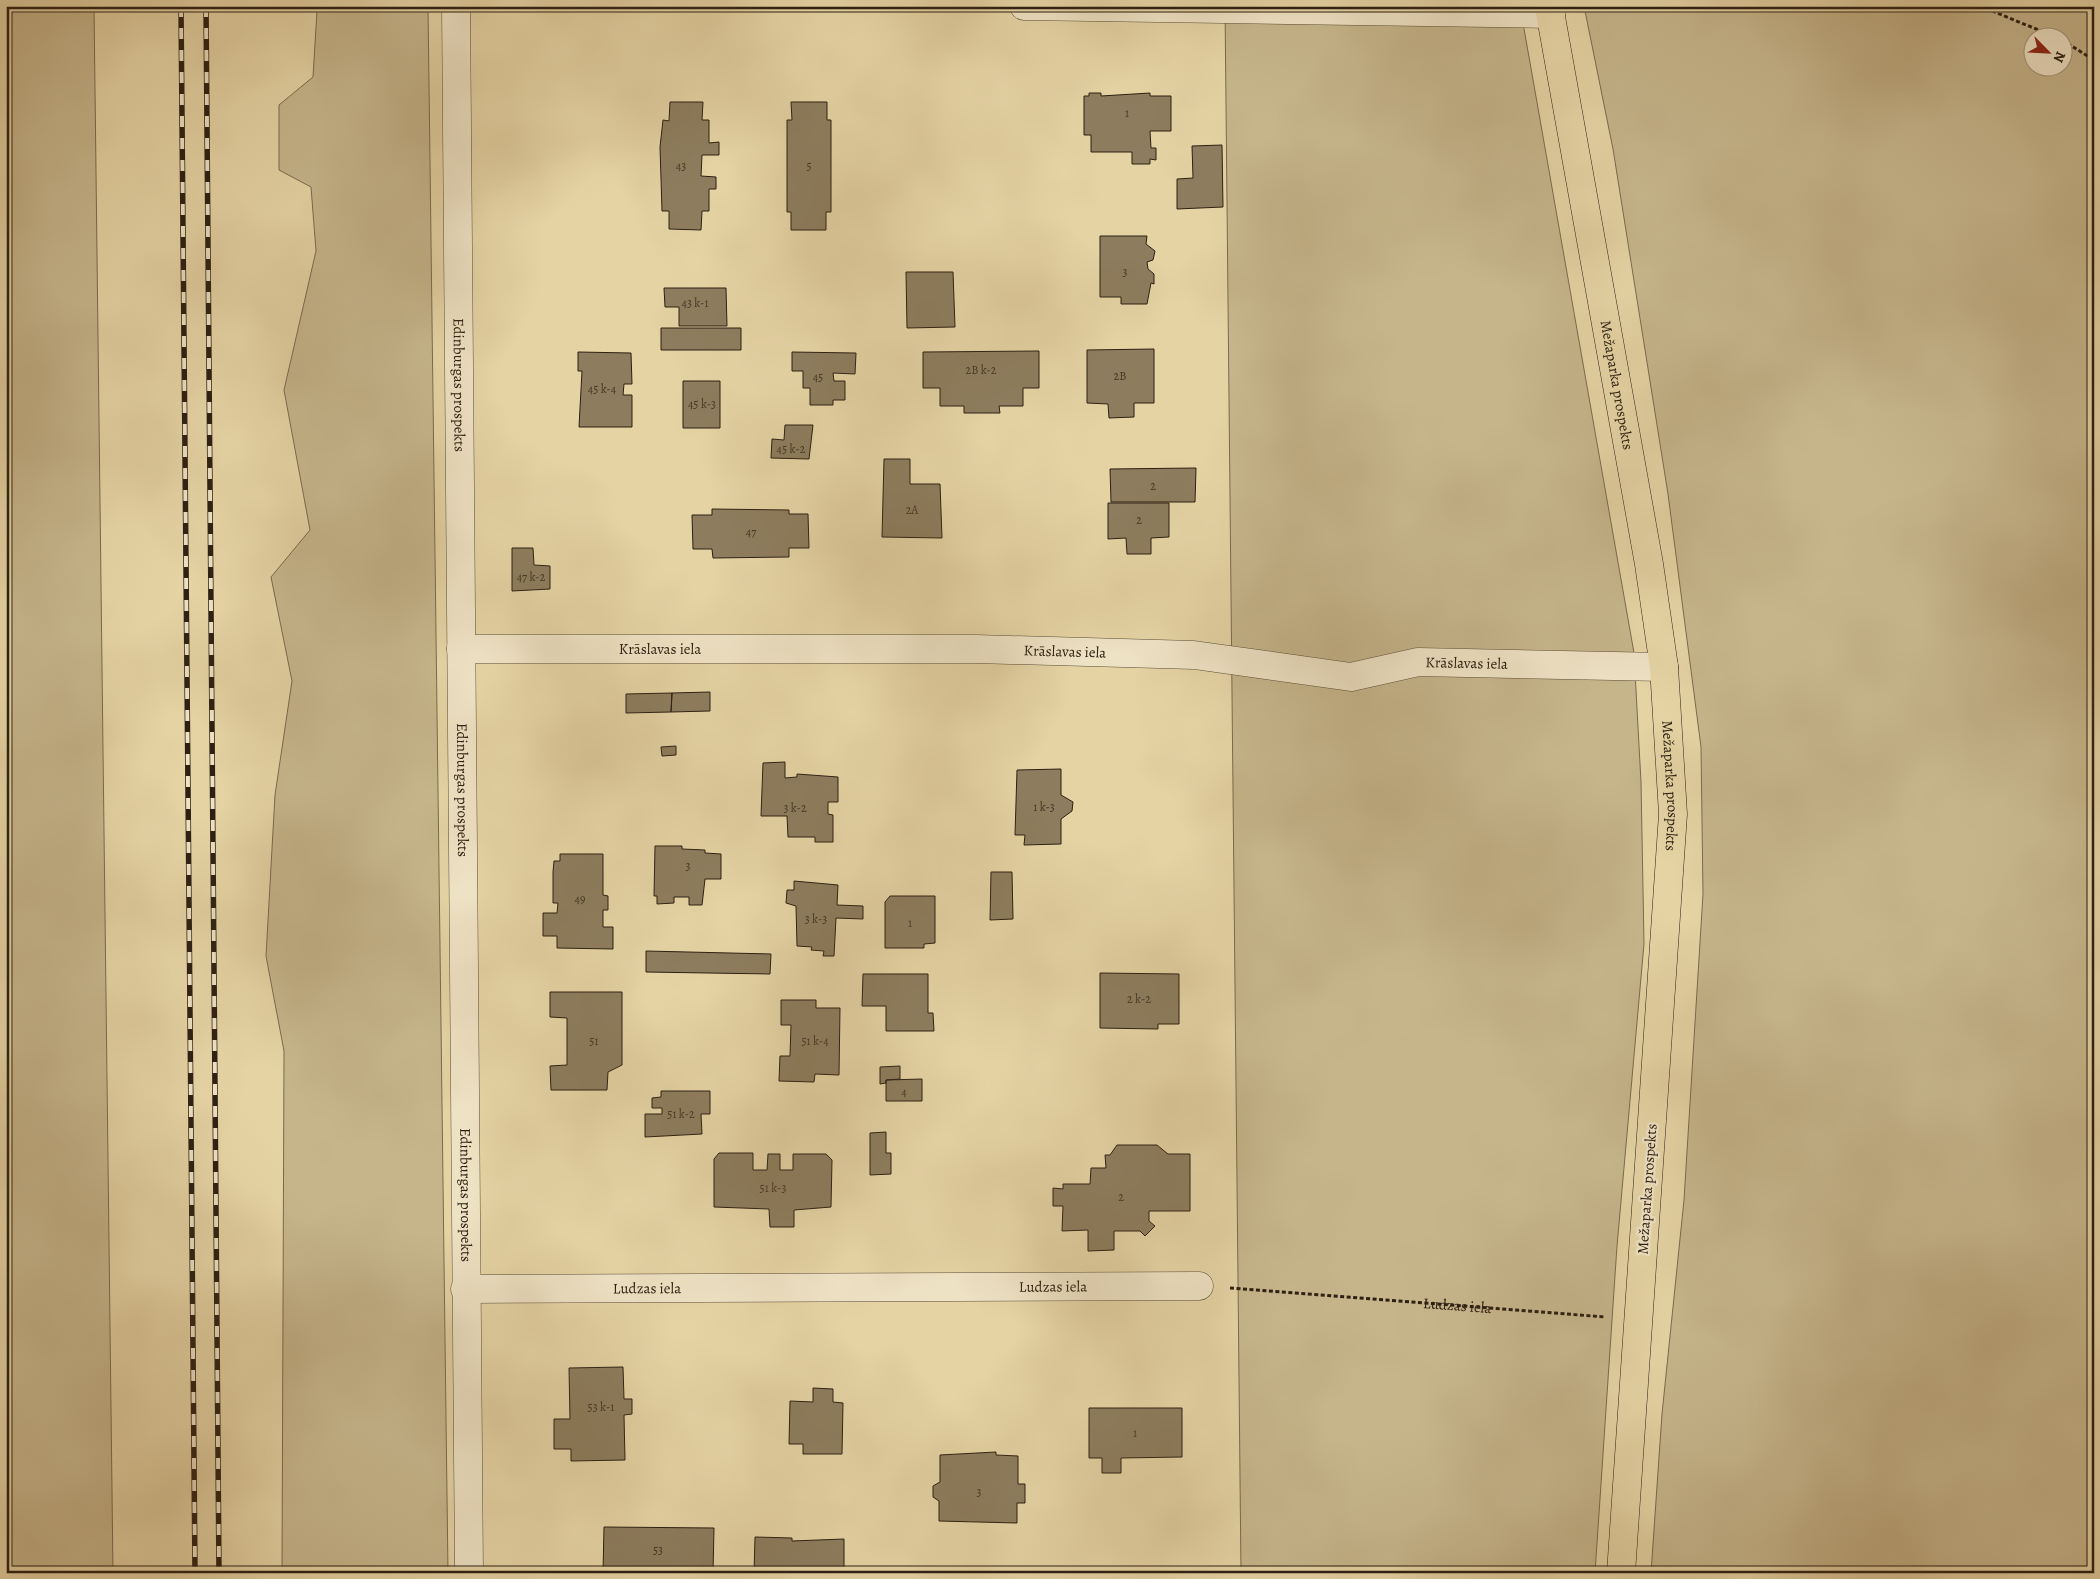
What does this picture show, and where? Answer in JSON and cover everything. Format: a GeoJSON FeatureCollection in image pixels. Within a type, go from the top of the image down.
{"type":"FeatureCollection","features":[{"type":"Feature","properties":{"kind":"main road","name":"Mežaparka prospekts"},"geometry":{"type":"LineString","coordinates":[[1550,10],[1649,564],[1664,667],[1673,814],[1620,1573]]}},
{"type":"Feature","properties":{"kind":"street","name":"Edinburgas prospekts"},"geometry":{"type":"LineString","coordinates":[[456,6],[465,1289],[469,1573]]}},
{"type":"Feature","properties":{"kind":"street"},"geometry":{"type":"LineString","coordinates":[[1024,6],[1550,10]]}},
{"type":"Feature","properties":{"kind":"street","name":"Krāslavas iela"},"geometry":{"type":"LineString","coordinates":[[461,649],[976,649],[1194,655],[1351,677],[1418,662],[1664,667]]}},
{"type":"Feature","properties":{"kind":"street","name":"Ludzas iela"},"geometry":{"type":"LineString","coordinates":[[465,1289],[1199,1286]]}},
{"type":"Feature","properties":{"kind":"path"},"geometry":{"type":"LineString","coordinates":[[1980,6],[2034,28]]}},
{"type":"Feature","properties":{"kind":"path"},"geometry":{"type":"LineString","coordinates":[[2072,46],[2094,60]]}},
{"type":"Feature","properties":{"kind":"path","name":"Ludzas iela"},"geometry":{"type":"LineString","coordinates":[[1199,1286],[1638,1320]]}},
{"type":"Feature","properties":{"kind":"shaded area"},"geometry":{"type":"Polygon","coordinates":[[[6,6],[94,6],[113,1573],[6,1573],[6,6]]]}},
{"type":"Feature","properties":{"kind":"shaded area"},"geometry":{"type":"Polygon","coordinates":[[[315,6],[428,6],[448,1573],[282,1573],[284,1051],[266,956],[275,795],[292,681],[271,577],[310,530],[284,390],[316,251],[311,187],[279,170],[279,105],[313,77],[317,11],[315,6]]]}},
{"type":"Feature","properties":{"kind":"shaded area"},"geometry":{"type":"Polygon","coordinates":[[[1225,6],[1520,6],[1634,653],[1641,782],[1644,944],[1617,1246],[1595,1573],[1241,1573],[1225,6]]]}},
{"type":"Feature","properties":{"kind":"shaded area"},"geometry":{"type":"Polygon","coordinates":[[[1584,6],[2094,6],[2094,1573],[1651,1573],[1662,1414],[1684,1200],[1703,894],[1701,747],[1668,494],[1613,149],[1584,6]]]}},
{"type":"Feature","properties":{"kind":"building"},"geometry":{"type":"Polygon","coordinates":[[[1089,93],[1101,93],[1101,96],[1150,93],[1150,96],[1171,96],[1171,131],[1150,131],[1151,148],[1156,148],[1156,160],[1150,159],[1150,164],[1132,164],[1132,152],[1091,152],[1091,135],[1084,135],[1084,96],[1089,96],[1089,93]]]}},
{"type":"Feature","properties":{"kind":"building"},"geometry":{"type":"Polygon","coordinates":[[[670,102],[703,102],[702,120],[709,120],[709,143],[719,142],[719,155],[702,155],[701,176],[716,177],[716,189],[709,189],[709,211],[702,211],[701,230],[669,229],[669,211],[662,211],[660,147],[663,120],[669,121],[670,102]]]}},
{"type":"Feature","properties":{"kind":"building"},"geometry":{"type":"Polygon","coordinates":[[[791,102],[827,102],[827,120],[831,120],[831,212],[826,212],[826,230],[791,230],[791,212],[787,212],[787,120],[792,120],[791,102]]]}},
{"type":"Feature","properties":{"kind":"building"},"geometry":{"type":"Polygon","coordinates":[[[1222,145],[1223,207],[1177,209],[1177,179],[1193,178],[1192,146],[1222,145]]]}},
{"type":"Feature","properties":{"kind":"building"},"geometry":{"type":"Polygon","coordinates":[[[1100,236],[1147,236],[1146,244],[1155,251],[1153,260],[1147,262],[1148,269],[1154,274],[1154,284],[1151,283],[1147,304],[1121,304],[1121,297],[1100,297],[1100,236]]]}},
{"type":"Feature","properties":{"kind":"building"},"geometry":{"type":"Polygon","coordinates":[[[906,272],[953,272],[955,327],[907,328],[906,272]]]}},
{"type":"Feature","properties":{"kind":"building"},"geometry":{"type":"Polygon","coordinates":[[[664,288],[726,288],[727,326],[679,326],[679,307],[665,307],[664,288]]]}},
{"type":"Feature","properties":{"kind":"building"},"geometry":{"type":"Polygon","coordinates":[[[661,328],[741,328],[741,350],[661,350],[661,328]]]}},
{"type":"Feature","properties":{"kind":"building"},"geometry":{"type":"Polygon","coordinates":[[[1154,349],[1154,403],[1134,403],[1134,417],[1109,418],[1108,404],[1087,403],[1087,350],[1154,349]]]}},
{"type":"Feature","properties":{"kind":"building"},"geometry":{"type":"Polygon","coordinates":[[[1039,351],[1039,388],[1023,388],[1023,406],[999,406],[1000,413],[964,413],[964,406],[940,406],[940,388],[923,388],[923,352],[1039,351]]]}},
{"type":"Feature","properties":{"kind":"building"},"geometry":{"type":"Polygon","coordinates":[[[578,352],[631,353],[632,384],[624,384],[623,395],[632,395],[632,427],[579,427],[582,371],[578,371],[578,352]]]}},
{"type":"Feature","properties":{"kind":"building"},"geometry":{"type":"Polygon","coordinates":[[[792,352],[856,353],[855,374],[833,373],[834,381],[845,381],[845,400],[833,400],[833,405],[810,405],[810,388],[803,388],[803,371],[792,371],[792,352]]]}},
{"type":"Feature","properties":{"kind":"building"},"geometry":{"type":"Polygon","coordinates":[[[683,381],[720,381],[720,428],[683,428],[683,381]]]}},
{"type":"Feature","properties":{"kind":"building"},"geometry":{"type":"Polygon","coordinates":[[[785,425],[813,425],[809,459],[771,458],[772,439],[784,440],[785,425]]]}},
{"type":"Feature","properties":{"kind":"building"},"geometry":{"type":"Polygon","coordinates":[[[884,459],[910,459],[910,484],[940,484],[942,538],[882,537],[884,459]]]}},
{"type":"Feature","properties":{"kind":"building"},"geometry":{"type":"Polygon","coordinates":[[[1196,468],[1195,502],[1111,502],[1110,469],[1196,468]]]}},
{"type":"Feature","properties":{"kind":"building"},"geometry":{"type":"Polygon","coordinates":[[[1108,503],[1169,503],[1169,537],[1151,538],[1151,554],[1127,554],[1126,538],[1108,539],[1108,503]]]}},
{"type":"Feature","properties":{"kind":"building"},"geometry":{"type":"Polygon","coordinates":[[[712,509],[789,510],[789,514],[808,514],[809,548],[789,548],[789,557],[713,558],[712,549],[693,549],[692,515],[712,515],[712,509]]]}},
{"type":"Feature","properties":{"kind":"building"},"geometry":{"type":"Polygon","coordinates":[[[512,548],[533,548],[534,565],[550,566],[550,589],[512,591],[512,548]]]}},
{"type":"Feature","properties":{"kind":"building"},"geometry":{"type":"Polygon","coordinates":[[[710,692],[710,711],[671,712],[672,693],[710,692]]]}},
{"type":"Feature","properties":{"kind":"building"},"geometry":{"type":"Polygon","coordinates":[[[672,693],[671,712],[626,713],[626,694],[672,693]]]}},
{"type":"Feature","properties":{"kind":"building"},"geometry":{"type":"Polygon","coordinates":[[[676,746],[676,755],[662,756],[661,747],[676,746]]]}},
{"type":"Feature","properties":{"kind":"building"},"geometry":{"type":"Polygon","coordinates":[[[785,762],[785,778],[797,777],[797,774],[838,777],[838,802],[828,802],[828,814],[833,815],[833,842],[815,842],[815,837],[788,837],[787,816],[761,816],[763,763],[785,762]]]}},
{"type":"Feature","properties":{"kind":"building"},"geometry":{"type":"Polygon","coordinates":[[[1061,769],[1061,795],[1073,802],[1072,811],[1061,819],[1061,844],[1024,845],[1025,835],[1015,835],[1017,770],[1061,769]]]}},
{"type":"Feature","properties":{"kind":"building"},"geometry":{"type":"Polygon","coordinates":[[[655,846],[682,846],[682,849],[705,850],[705,853],[721,854],[721,879],[705,879],[702,905],[689,905],[689,897],[674,897],[674,903],[657,904],[657,896],[654,896],[655,846]]]}},
{"type":"Feature","properties":{"kind":"building"},"geometry":{"type":"Polygon","coordinates":[[[560,854],[603,854],[603,895],[608,896],[608,910],[603,910],[603,927],[613,927],[613,949],[557,948],[557,936],[543,936],[543,913],[557,913],[558,903],[553,903],[553,872],[554,861],[560,861],[560,854]]]}},
{"type":"Feature","properties":{"kind":"building"},"geometry":{"type":"Polygon","coordinates":[[[991,872],[1012,872],[1013,919],[990,920],[991,872]]]}},
{"type":"Feature","properties":{"kind":"building"},"geometry":{"type":"Polygon","coordinates":[[[794,881],[838,885],[837,905],[863,906],[863,919],[836,918],[834,956],[823,956],[824,951],[811,950],[812,947],[797,946],[796,906],[786,903],[787,890],[794,890],[794,881]]]}},
{"type":"Feature","properties":{"kind":"building"},"geometry":{"type":"Polygon","coordinates":[[[890,896],[935,896],[935,943],[924,944],[924,948],[885,948],[885,902],[890,896]]]}},
{"type":"Feature","properties":{"kind":"building"},"geometry":{"type":"Polygon","coordinates":[[[646,951],[771,954],[770,974],[646,972],[646,951]]]}},
{"type":"Feature","properties":{"kind":"building"},"geometry":{"type":"Polygon","coordinates":[[[1100,973],[1179,974],[1179,1024],[1158,1024],[1158,1029],[1100,1028],[1100,973]]]}},
{"type":"Feature","properties":{"kind":"building"},"geometry":{"type":"Polygon","coordinates":[[[863,974],[928,974],[928,1013],[933,1013],[934,1031],[886,1031],[886,1006],[862,1006],[863,974]]]}},
{"type":"Feature","properties":{"kind":"building"},"geometry":{"type":"Polygon","coordinates":[[[550,992],[622,992],[622,1065],[608,1072],[607,1090],[551,1090],[550,1066],[567,1065],[567,1018],[550,1017],[550,992]]]}},
{"type":"Feature","properties":{"kind":"building"},"geometry":{"type":"Polygon","coordinates":[[[781,1000],[816,1000],[816,1008],[840,1008],[839,1075],[815,1074],[814,1082],[779,1081],[780,1056],[790,1056],[791,1025],[781,1025],[781,1000]]]}},
{"type":"Feature","properties":{"kind":"building"},"geometry":{"type":"Polygon","coordinates":[[[900,1066],[900,1079],[886,1080],[886,1083],[880,1084],[880,1067],[900,1066]]]}},
{"type":"Feature","properties":{"kind":"building"},"geometry":{"type":"Polygon","coordinates":[[[922,1079],[922,1101],[886,1101],[886,1080],[922,1079]]]}},
{"type":"Feature","properties":{"kind":"building"},"geometry":{"type":"Polygon","coordinates":[[[661,1091],[710,1091],[710,1114],[701,1114],[702,1134],[645,1137],[645,1114],[662,1114],[662,1108],[652,1108],[652,1098],[661,1097],[661,1091]]]}},
{"type":"Feature","properties":{"kind":"building"},"geometry":{"type":"Polygon","coordinates":[[[886,1132],[886,1153],[891,1153],[891,1174],[870,1175],[870,1133],[886,1132]]]}},
{"type":"Feature","properties":{"kind":"building"},"geometry":{"type":"Polygon","coordinates":[[[1117,1145],[1157,1145],[1168,1154],[1190,1154],[1190,1211],[1149,1211],[1149,1221],[1155,1226],[1145,1236],[1140,1231],[1114,1231],[1114,1250],[1088,1251],[1088,1230],[1062,1231],[1063,1206],[1053,1206],[1053,1188],[1063,1189],[1063,1184],[1090,1184],[1091,1168],[1106,1168],[1105,1155],[1110,1155],[1117,1145]]]}},
{"type":"Feature","properties":{"kind":"building"},"geometry":{"type":"Polygon","coordinates":[[[719,1153],[753,1153],[753,1170],[767,1170],[768,1154],[780,1154],[780,1170],[793,1170],[793,1154],[826,1154],[832,1160],[831,1207],[794,1210],[794,1227],[770,1227],[769,1209],[714,1207],[714,1159],[719,1153]]]}},
{"type":"Feature","properties":{"kind":"building"},"geometry":{"type":"Polygon","coordinates":[[[623,1367],[624,1399],[632,1399],[632,1414],[624,1415],[625,1460],[571,1461],[571,1449],[554,1449],[554,1419],[570,1419],[569,1368],[623,1367]]]}},
{"type":"Feature","properties":{"kind":"building"},"geometry":{"type":"Polygon","coordinates":[[[813,1388],[833,1389],[833,1402],[843,1403],[842,1454],[803,1454],[803,1444],[789,1444],[790,1401],[813,1402],[813,1388]]]}},
{"type":"Feature","properties":{"kind":"building"},"geometry":{"type":"Polygon","coordinates":[[[1089,1408],[1182,1408],[1182,1457],[1121,1458],[1121,1473],[1102,1473],[1102,1458],[1089,1458],[1089,1408]]]}},
{"type":"Feature","properties":{"kind":"building"},"geometry":{"type":"Polygon","coordinates":[[[996,1452],[996,1455],[1018,1456],[1018,1484],[1025,1484],[1025,1503],[1017,1503],[1017,1523],[939,1521],[939,1501],[933,1497],[933,1486],[940,1482],[940,1455],[996,1452]]]}},
{"type":"Feature","properties":{"kind":"building"},"geometry":{"type":"Polygon","coordinates":[[[604,1527],[714,1528],[713,1573],[603,1573],[604,1527]]]}},
{"type":"Feature","properties":{"kind":"building"},"geometry":{"type":"Polygon","coordinates":[[[755,1537],[792,1538],[792,1541],[844,1539],[844,1573],[754,1573],[755,1537]]]}},
{"type":"Feature","properties":{"kind":"railway"},"geometry":{"type":"LineString","coordinates":[[181,6],[195,1573]]}},
{"type":"Feature","properties":{"kind":"railway"},"geometry":{"type":"LineString","coordinates":[[206,6],[219,1573]]}}]}
